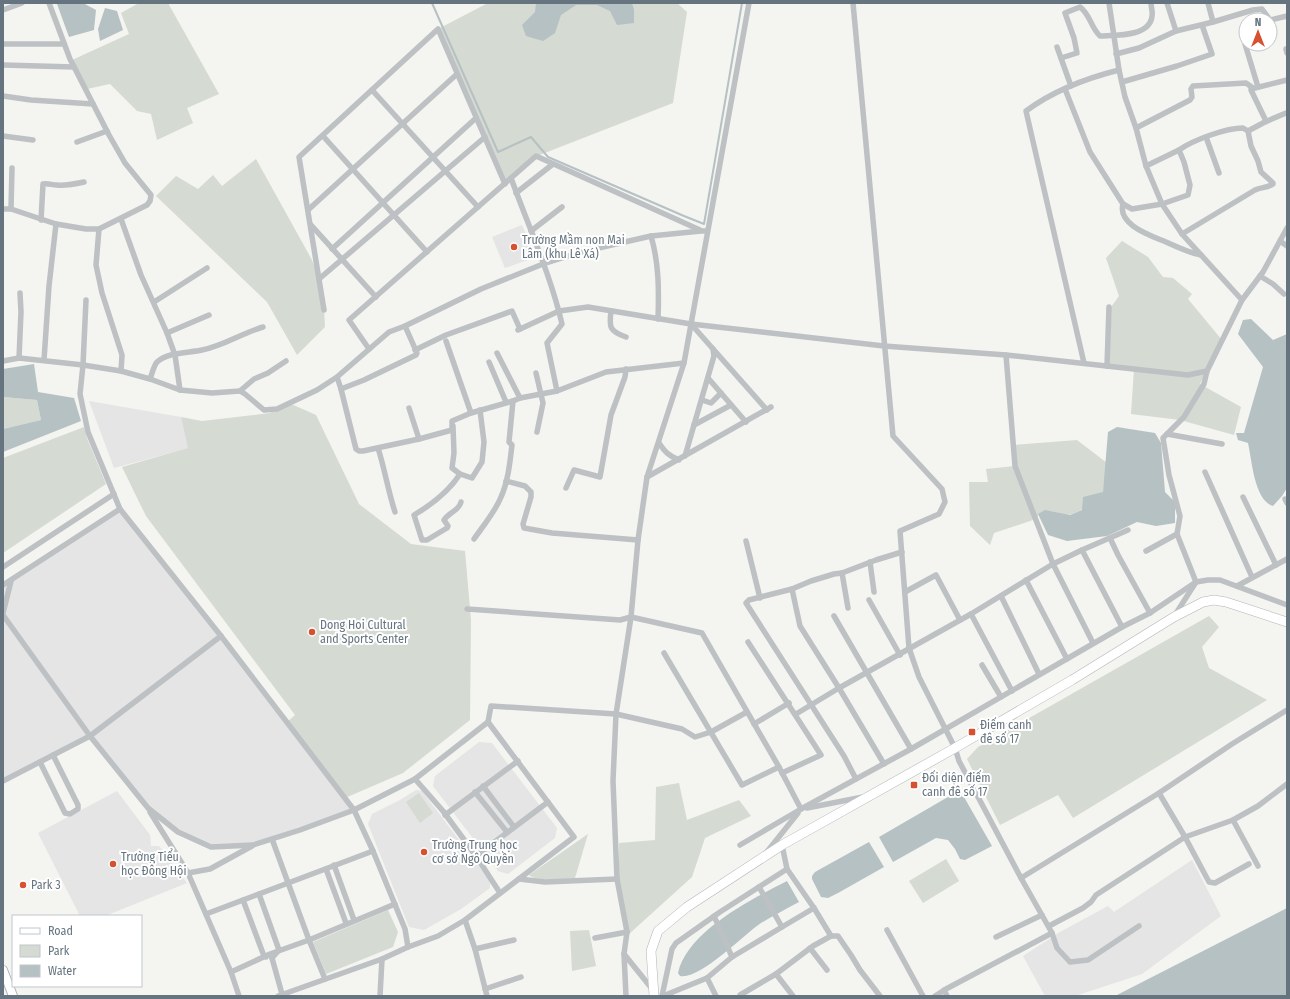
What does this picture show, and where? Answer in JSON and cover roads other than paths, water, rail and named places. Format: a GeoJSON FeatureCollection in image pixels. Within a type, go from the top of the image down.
{"type":"FeatureCollection","features":[{"type":"Feature","properties":{"kind":"main road"},"geometry":{"type":"LineString","coordinates":[[654,993],[651,951],[658,931],[687,907],[782,845],[955,748],[1072,680],[1174,616],[1203,602],[1214,600],[1226,602],[1287,622]]}},
{"type":"Feature","properties":{"kind":"street"},"geometry":{"type":"LineString","coordinates":[[3,10],[22,3]]}},
{"type":"Feature","properties":{"kind":"street"},"geometry":{"type":"LineString","coordinates":[[3,209],[11,209],[40,220],[56,224],[99,230],[147,205],[151,198],[151,195],[124,163],[107,131],[74,67],[49,3]]}},
{"type":"Feature","properties":{"kind":"street"},"geometry":{"type":"LineString","coordinates":[[626,996],[624,954],[627,932],[617,879],[613,781],[616,714],[631,617],[638,540],[647,477],[684,363],[704,231],[720,165],[749,3]]}},
{"type":"Feature","properties":{"kind":"street"},"geometry":{"type":"LineString","coordinates":[[853,3],[893,436],[942,489],[945,502],[939,514],[900,531],[909,648],[919,677],[955,748],[959,762],[1021,878],[1049,926],[1057,948],[1070,962],[1088,960],[1139,926]]}},
{"type":"Feature","properties":{"kind":"street"},"geometry":{"type":"LineString","coordinates":[[1109,3],[1116,54],[1122,82],[1146,166],[1162,204],[1182,234],[1242,300]]}},
{"type":"Feature","properties":{"kind":"street"},"geometry":{"type":"LineString","coordinates":[[1061,58],[1078,53],[1065,13],[1080,7],[1084,10],[1094,31],[1100,36],[1133,34],[1147,28],[1152,17],[1151,3]]}},
{"type":"Feature","properties":{"kind":"street"},"geometry":{"type":"LineString","coordinates":[[1167,3],[1176,31]]}},
{"type":"Feature","properties":{"kind":"street"},"geometry":{"type":"LineString","coordinates":[[1208,3],[1213,22]]}},
{"type":"Feature","properties":{"kind":"street"},"geometry":{"type":"LineString","coordinates":[[1116,54],[1139,48],[1176,31],[1253,10],[1262,9],[1270,20],[1287,16]]}},
{"type":"Feature","properties":{"kind":"street"},"geometry":{"type":"LineString","coordinates":[[1122,82],[1212,54],[1202,25]]}},
{"type":"Feature","properties":{"kind":"street"},"geometry":{"type":"LineString","coordinates":[[324,310],[299,157],[438,29],[505,184]]}},
{"type":"Feature","properties":{"kind":"street"},"geometry":{"type":"LineString","coordinates":[[3,44],[64,44]]}},
{"type":"Feature","properties":{"kind":"street"},"geometry":{"type":"LineString","coordinates":[[1057,46],[1068,88],[1090,152],[1123,204],[1132,210],[1162,204],[1188,195],[1190,185],[1179,150]]}},
{"type":"Feature","properties":{"kind":"street"},"geometry":{"type":"LineString","coordinates":[[1247,52],[1256,87]]}},
{"type":"Feature","properties":{"kind":"street"},"geometry":{"type":"LineString","coordinates":[[3,65],[74,67]]}},
{"type":"Feature","properties":{"kind":"street"},"geometry":{"type":"LineString","coordinates":[[1084,363],[1026,111],[1035,104],[1088,79],[1119,70]]}},
{"type":"Feature","properties":{"kind":"street"},"geometry":{"type":"LineString","coordinates":[[308,210],[457,74]]}},
{"type":"Feature","properties":{"kind":"street"},"geometry":{"type":"LineString","coordinates":[[1265,122],[1264,116],[1250,90],[1256,87],[1287,80]]}},
{"type":"Feature","properties":{"kind":"street"},"geometry":{"type":"LineString","coordinates":[[1136,128],[1190,100],[1192,97],[1191,89],[1193,86],[1246,83],[1256,87]]}},
{"type":"Feature","properties":{"kind":"street"},"geometry":{"type":"LineString","coordinates":[[372,90],[478,207]]}},
{"type":"Feature","properties":{"kind":"street"},"geometry":{"type":"LineString","coordinates":[[3,96],[31,100],[93,104]]}},
{"type":"Feature","properties":{"kind":"street"},"geometry":{"type":"LineString","coordinates":[[1248,131],[1286,113]]}},
{"type":"Feature","properties":{"kind":"street"},"geometry":{"type":"LineString","coordinates":[[332,249],[476,118]]}},
{"type":"Feature","properties":{"kind":"street"},"geometry":{"type":"LineString","coordinates":[[1146,166],[1179,150],[1187,144],[1232,128],[1245,128],[1248,131]]}},
{"type":"Feature","properties":{"kind":"street"},"geometry":{"type":"LineString","coordinates":[[77,142],[107,131]]}},
{"type":"Feature","properties":{"kind":"street"},"geometry":{"type":"LineString","coordinates":[[1182,234],[1259,188],[1267,188],[1273,184],[1261,172],[1258,161],[1250,146],[1248,131]]}},
{"type":"Feature","properties":{"kind":"street"},"geometry":{"type":"LineString","coordinates":[[3,136],[32,140]]}},
{"type":"Feature","properties":{"kind":"street"},"geometry":{"type":"LineString","coordinates":[[322,136],[427,252]]}},
{"type":"Feature","properties":{"kind":"street"},"geometry":{"type":"LineString","coordinates":[[319,279],[485,137]]}},
{"type":"Feature","properties":{"kind":"street"},"geometry":{"type":"LineString","coordinates":[[1206,137],[1219,173]]}},
{"type":"Feature","properties":{"kind":"street"},"geometry":{"type":"LineString","coordinates":[[369,349],[349,320],[536,156],[704,231]]}},
{"type":"Feature","properties":{"kind":"street"},"geometry":{"type":"LineString","coordinates":[[516,193],[553,164]]}},
{"type":"Feature","properties":{"kind":"street"},"geometry":{"type":"LineString","coordinates":[[11,209],[12,168]]}},
{"type":"Feature","properties":{"kind":"street"},"geometry":{"type":"LineString","coordinates":[[511,178],[543,264],[562,324],[548,343],[557,391]]}},
{"type":"Feature","properties":{"kind":"street"},"geometry":{"type":"LineString","coordinates":[[40,220],[43,184],[69,185],[84,182]]}},
{"type":"Feature","properties":{"kind":"street"},"geometry":{"type":"LineString","coordinates":[[1123,204],[1122,208],[1125,217],[1134,228],[1184,250],[1201,255]]}},
{"type":"Feature","properties":{"kind":"street"},"geometry":{"type":"LineString","coordinates":[[531,231],[562,207]]}},
{"type":"Feature","properties":{"kind":"street"},"geometry":{"type":"LineString","coordinates":[[121,219],[141,275],[154,302],[175,354],[180,390]]}},
{"type":"Feature","properties":{"kind":"street"},"geometry":{"type":"LineString","coordinates":[[44,360],[49,286],[56,224]]}},
{"type":"Feature","properties":{"kind":"street"},"geometry":{"type":"LineString","coordinates":[[310,225],[376,297]]}},
{"type":"Feature","properties":{"kind":"street"},"geometry":{"type":"LineString","coordinates":[[1196,582],[1176,534],[1180,516],[1169,475],[1163,438],[1184,417],[1204,384],[1207,371],[1242,300],[1260,276],[1287,228]]}},
{"type":"Feature","properties":{"kind":"street"},"geometry":{"type":"LineString","coordinates":[[99,230],[96,265],[102,293],[122,355],[121,371]]}},
{"type":"Feature","properties":{"kind":"street"},"geometry":{"type":"LineString","coordinates":[[3,361],[19,358],[83,365],[121,371],[150,379],[180,390],[212,393],[240,392],[245,394],[264,410],[273,410],[317,390],[337,377],[389,332],[405,326],[481,289],[543,264],[581,252],[651,236],[704,231]]}},
{"type":"Feature","properties":{"kind":"street"},"geometry":{"type":"LineString","coordinates":[[651,236],[654,248],[659,293],[658,319]]}},
{"type":"Feature","properties":{"kind":"street"},"geometry":{"type":"LineString","coordinates":[[1280,241],[1287,246]]}},
{"type":"Feature","properties":{"kind":"street"},"geometry":{"type":"LineString","coordinates":[[154,302],[206,268]]}},
{"type":"Feature","properties":{"kind":"street"},"geometry":{"type":"LineString","coordinates":[[1260,276],[1273,284],[1284,294]]}},
{"type":"Feature","properties":{"kind":"street"},"geometry":{"type":"LineString","coordinates":[[19,358],[21,312],[20,293]]}},
{"type":"Feature","properties":{"kind":"street"},"geometry":{"type":"LineString","coordinates":[[86,300],[80,394],[88,432],[120,509],[221,636],[354,810],[373,850],[405,929],[408,946]]}},
{"type":"Feature","properties":{"kind":"street"},"geometry":{"type":"LineString","coordinates":[[415,350],[446,335],[512,311],[519,329],[559,311],[588,307],[691,324],[884,346],[1006,355],[1188,375],[1207,371]]}},
{"type":"Feature","properties":{"kind":"street"},"geometry":{"type":"LineString","coordinates":[[1106,366],[1109,307]]}},
{"type":"Feature","properties":{"kind":"street"},"geometry":{"type":"LineString","coordinates":[[611,311],[609,324],[611,329],[619,335],[626,337]]}},
{"type":"Feature","properties":{"kind":"street"},"geometry":{"type":"LineString","coordinates":[[167,333],[209,315]]}},
{"type":"Feature","properties":{"kind":"street"},"geometry":{"type":"LineString","coordinates":[[647,477],[769,408],[691,324]]}},
{"type":"Feature","properties":{"kind":"street"},"geometry":{"type":"LineString","coordinates":[[341,390],[416,355],[405,326]]}},
{"type":"Feature","properties":{"kind":"street"},"geometry":{"type":"LineString","coordinates":[[150,379],[156,362],[165,357],[218,346],[251,330],[263,327]]}},
{"type":"Feature","properties":{"kind":"street"},"geometry":{"type":"LineString","coordinates":[[446,341],[471,413]]}},
{"type":"Feature","properties":{"kind":"street"},"geometry":{"type":"LineString","coordinates":[[685,456],[714,356],[713,349]]}},
{"type":"Feature","properties":{"kind":"street"},"geometry":{"type":"LineString","coordinates":[[497,353],[520,398]]}},
{"type":"Feature","properties":{"kind":"street"},"geometry":{"type":"LineString","coordinates":[[1006,355],[1015,466],[1053,564],[1093,643]]}},
{"type":"Feature","properties":{"kind":"street"},"geometry":{"type":"LineString","coordinates":[[240,392],[254,379],[268,373],[286,361]]}},
{"type":"Feature","properties":{"kind":"street"},"geometry":{"type":"LineString","coordinates":[[489,362],[506,402]]}},
{"type":"Feature","properties":{"kind":"street"},"geometry":{"type":"LineString","coordinates":[[452,422],[471,413],[506,402],[541,393],[557,391],[606,372],[684,363]]}},
{"type":"Feature","properties":{"kind":"street"},"geometry":{"type":"LineString","coordinates":[[566,488],[574,470],[600,477],[612,415],[623,383],[626,369]]}},
{"type":"Feature","properties":{"kind":"street"},"geometry":{"type":"LineString","coordinates":[[536,373],[543,403],[537,432]]}},
{"type":"Feature","properties":{"kind":"street"},"geometry":{"type":"LineString","coordinates":[[337,377],[356,449],[359,451],[419,439],[452,430],[452,422]]}},
{"type":"Feature","properties":{"kind":"street"},"geometry":{"type":"LineString","coordinates":[[708,378],[746,422]]}},
{"type":"Feature","properties":{"kind":"street"},"geometry":{"type":"LineString","coordinates":[[711,403],[721,393]]}},
{"type":"Feature","properties":{"kind":"street"},"geometry":{"type":"LineString","coordinates":[[702,400],[711,403]]}},
{"type":"Feature","properties":{"kind":"street"},"geometry":{"type":"LineString","coordinates":[[474,539],[502,497],[509,467],[512,445],[509,442],[513,401]]}},
{"type":"Feature","properties":{"kind":"street"},"geometry":{"type":"LineString","coordinates":[[711,403],[715,414]]}},
{"type":"Feature","properties":{"kind":"street"},"geometry":{"type":"LineString","coordinates":[[694,425],[731,405]]}},
{"type":"Feature","properties":{"kind":"street"},"geometry":{"type":"LineString","coordinates":[[409,408],[419,439]]}},
{"type":"Feature","properties":{"kind":"street"},"geometry":{"type":"LineString","coordinates":[[452,422],[454,434],[454,453],[452,468],[460,474],[472,478],[482,462],[484,442],[480,410]]}},
{"type":"Feature","properties":{"kind":"street"},"geometry":{"type":"LineString","coordinates":[[1168,434],[1222,444]]}},
{"type":"Feature","properties":{"kind":"street"},"geometry":{"type":"LineString","coordinates":[[659,443],[665,452],[679,460]]}},
{"type":"Feature","properties":{"kind":"street"},"geometry":{"type":"LineString","coordinates":[[378,448],[395,512]]}},
{"type":"Feature","properties":{"kind":"street"},"geometry":{"type":"LineString","coordinates":[[1205,472],[1252,577]]}},
{"type":"Feature","properties":{"kind":"street"},"geometry":{"type":"LineString","coordinates":[[460,474],[455,483],[442,495],[414,516],[422,540],[427,540],[447,528],[448,526],[444,520],[458,509],[461,502]]}},
{"type":"Feature","properties":{"kind":"street"},"geometry":{"type":"LineString","coordinates":[[506,481],[525,486],[531,492],[531,497],[523,524],[524,528],[552,533],[638,540]]}},
{"type":"Feature","properties":{"kind":"street"},"geometry":{"type":"LineString","coordinates":[[3,567],[114,494]]}},
{"type":"Feature","properties":{"kind":"street"},"geometry":{"type":"LineString","coordinates":[[1243,497],[1276,565]]}},
{"type":"Feature","properties":{"kind":"street"},"geometry":{"type":"LineString","coordinates":[[3,585],[120,509]]}},
{"type":"Feature","properties":{"kind":"street"},"geometry":{"type":"LineString","coordinates":[[796,714],[839,688],[900,655],[909,648],[971,614],[1053,564],[1128,530]]}},
{"type":"Feature","properties":{"kind":"street"},"geometry":{"type":"LineString","coordinates":[[1146,551],[1176,534]]}},
{"type":"Feature","properties":{"kind":"street"},"geometry":{"type":"LineString","coordinates":[[1110,538],[1150,613]]}},
{"type":"Feature","properties":{"kind":"street"},"geometry":{"type":"LineString","coordinates":[[746,541],[760,598]]}},
{"type":"Feature","properties":{"kind":"street"},"geometry":{"type":"LineString","coordinates":[[1082,550],[1122,627]]}},
{"type":"Feature","properties":{"kind":"street"},"geometry":{"type":"LineString","coordinates":[[856,779],[844,756],[812,704],[747,604],[749,600],[792,589],[811,581],[842,573],[902,552]]}},
{"type":"Feature","properties":{"kind":"street"},"geometry":{"type":"LineString","coordinates":[[1237,586],[1287,559]]}},
{"type":"Feature","properties":{"kind":"street"},"geometry":{"type":"LineString","coordinates":[[870,562],[874,592]]}},
{"type":"Feature","properties":{"kind":"street"},"geometry":{"type":"LineString","coordinates":[[842,573],[848,608]]}},
{"type":"Feature","properties":{"kind":"street"},"geometry":{"type":"LineString","coordinates":[[904,592],[936,575],[960,620]]}},
{"type":"Feature","properties":{"kind":"street"},"geometry":{"type":"LineString","coordinates":[[1026,580],[1067,659]]}},
{"type":"Feature","properties":{"kind":"street"},"geometry":{"type":"LineString","coordinates":[[740,845],[801,809],[911,749],[1093,643],[1150,613],[1196,582],[1220,580],[1287,605]]}},
{"type":"Feature","properties":{"kind":"street"},"geometry":{"type":"LineString","coordinates":[[10,581],[3,614],[90,736],[148,808],[188,873],[231,972],[239,996]]}},
{"type":"Feature","properties":{"kind":"street"},"geometry":{"type":"LineString","coordinates":[[1174,616],[1196,582]]}},
{"type":"Feature","properties":{"kind":"street"},"geometry":{"type":"LineString","coordinates":[[792,589],[800,626],[884,764]]}},
{"type":"Feature","properties":{"kind":"street"},"geometry":{"type":"LineString","coordinates":[[1001,596],[1039,674]]}},
{"type":"Feature","properties":{"kind":"street"},"geometry":{"type":"LineString","coordinates":[[869,600],[900,655]]}},
{"type":"Feature","properties":{"kind":"street"},"geometry":{"type":"LineString","coordinates":[[467,609],[620,620],[631,617],[702,633],[801,809]]}},
{"type":"Feature","properties":{"kind":"street"},"geometry":{"type":"LineString","coordinates":[[971,614],[1012,690]]}},
{"type":"Feature","properties":{"kind":"street"},"geometry":{"type":"LineString","coordinates":[[834,616],[911,749]]}},
{"type":"Feature","properties":{"kind":"street"},"geometry":{"type":"LineString","coordinates":[[3,781],[90,736],[221,636]]}},
{"type":"Feature","properties":{"kind":"street"},"geometry":{"type":"LineString","coordinates":[[664,653],[742,785],[821,755],[796,714],[748,642]]}},
{"type":"Feature","properties":{"kind":"street"},"geometry":{"type":"LineString","coordinates":[[982,665],[1001,697]]}},
{"type":"Feature","properties":{"kind":"street"},"geometry":{"type":"LineString","coordinates":[[754,724],[788,703]]}},
{"type":"Feature","properties":{"kind":"street"},"geometry":{"type":"LineString","coordinates":[[188,873],[210,869],[253,845],[300,830],[354,810],[415,779],[488,722],[491,706],[616,714],[682,729],[695,737],[711,732],[747,712]]}},
{"type":"Feature","properties":{"kind":"street"},"geometry":{"type":"LineString","coordinates":[[1021,878],[1159,793],[1287,710]]}},
{"type":"Feature","properties":{"kind":"street"},"geometry":{"type":"LineString","coordinates":[[272,958],[280,995],[382,959],[408,946],[438,936],[465,920],[574,837],[488,722]]}},
{"type":"Feature","properties":{"kind":"street"},"geometry":{"type":"LineString","coordinates":[[40,762],[65,813],[70,814],[78,809],[78,805],[53,756]]}},
{"type":"Feature","properties":{"kind":"street"},"geometry":{"type":"LineString","coordinates":[[445,814],[518,761]]}},
{"type":"Feature","properties":{"kind":"street"},"geometry":{"type":"LineString","coordinates":[[415,779],[445,814],[476,856],[500,893]]}},
{"type":"Feature","properties":{"kind":"street"},"geometry":{"type":"LineString","coordinates":[[1049,926],[1083,908],[1096,895],[1185,836],[1232,820],[1258,806],[1287,784]]}},
{"type":"Feature","properties":{"kind":"street"},"geometry":{"type":"LineString","coordinates":[[483,786],[514,827]]}},
{"type":"Feature","properties":{"kind":"street"},"geometry":{"type":"LineString","coordinates":[[475,792],[507,832]]}},
{"type":"Feature","properties":{"kind":"street"},"geometry":{"type":"LineString","coordinates":[[1159,793],[1185,836],[1209,882],[1215,883],[1249,864]]}},
{"type":"Feature","properties":{"kind":"street"},"geometry":{"type":"LineString","coordinates":[[760,859],[801,809],[870,796]]}},
{"type":"Feature","properties":{"kind":"street"},"geometry":{"type":"LineString","coordinates":[[476,856],[548,802]]}},
{"type":"Feature","properties":{"kind":"street"},"geometry":{"type":"LineString","coordinates":[[148,808],[178,832],[211,847],[253,845]]}},
{"type":"Feature","properties":{"kind":"street"},"geometry":{"type":"LineString","coordinates":[[1232,820],[1258,866]]}},
{"type":"Feature","properties":{"kind":"street"},"geometry":{"type":"LineString","coordinates":[[272,839],[325,979]]}},
{"type":"Feature","properties":{"kind":"street"},"geometry":{"type":"LineString","coordinates":[[782,845],[787,869],[831,936]]}},
{"type":"Feature","properties":{"kind":"street"},"geometry":{"type":"LineString","coordinates":[[206,914],[373,850]]}},
{"type":"Feature","properties":{"kind":"street"},"geometry":{"type":"LineString","coordinates":[[334,866],[354,920]]}},
{"type":"Feature","properties":{"kind":"street"},"geometry":{"type":"LineString","coordinates":[[326,869],[346,923]]}},
{"type":"Feature","properties":{"kind":"street"},"geometry":{"type":"LineString","coordinates":[[663,996],[672,949],[676,943],[714,916],[787,869]]}},
{"type":"Feature","properties":{"kind":"street"},"geometry":{"type":"LineString","coordinates":[[519,879],[545,882],[617,879]]}},
{"type":"Feature","properties":{"kind":"street"},"geometry":{"type":"LineString","coordinates":[[759,887],[782,927]]}},
{"type":"Feature","properties":{"kind":"street"},"geometry":{"type":"LineString","coordinates":[[259,894],[279,950]]}},
{"type":"Feature","properties":{"kind":"street"},"geometry":{"type":"LineString","coordinates":[[243,900],[264,956]]}},
{"type":"Feature","properties":{"kind":"street"},"geometry":{"type":"LineString","coordinates":[[231,972],[264,956],[309,940],[346,923],[395,904]]}},
{"type":"Feature","properties":{"kind":"street"},"geometry":{"type":"LineString","coordinates":[[663,996],[707,978],[732,957],[814,908]]}},
{"type":"Feature","properties":{"kind":"street"},"geometry":{"type":"LineString","coordinates":[[714,916],[732,957]]}},
{"type":"Feature","properties":{"kind":"street"},"geometry":{"type":"LineString","coordinates":[[996,938],[1042,916]]}},
{"type":"Feature","properties":{"kind":"street"},"geometry":{"type":"LineString","coordinates":[[465,920],[475,949],[487,996]]}},
{"type":"Feature","properties":{"kind":"street"},"geometry":{"type":"LineString","coordinates":[[887,930],[923,996]]}},
{"type":"Feature","properties":{"kind":"street"},"geometry":{"type":"LineString","coordinates":[[594,938],[627,932]]}},
{"type":"Feature","properties":{"kind":"street"},"geometry":{"type":"LineString","coordinates":[[935,996],[945,993],[1052,933]]}},
{"type":"Feature","properties":{"kind":"street"},"geometry":{"type":"LineString","coordinates":[[740,996],[776,974],[810,948],[831,936],[838,936],[860,970],[880,996]]}},
{"type":"Feature","properties":{"kind":"street"},"geometry":{"type":"LineString","coordinates":[[475,949],[514,940]]}},
{"type":"Feature","properties":{"kind":"street"},"geometry":{"type":"LineString","coordinates":[[810,948],[827,970]]}},
{"type":"Feature","properties":{"kind":"street"},"geometry":{"type":"LineString","coordinates":[[272,958],[279,950]]}},
{"type":"Feature","properties":{"kind":"street"},"geometry":{"type":"LineString","coordinates":[[624,954],[654,993]]}},
{"type":"Feature","properties":{"kind":"street"},"geometry":{"type":"LineString","coordinates":[[264,956],[272,958]]}},
{"type":"Feature","properties":{"kind":"street"},"geometry":{"type":"LineString","coordinates":[[380,996],[382,959]]}},
{"type":"Feature","properties":{"kind":"street"},"geometry":{"type":"LineString","coordinates":[[3,970],[13,996]]}},
{"type":"Feature","properties":{"kind":"street"},"geometry":{"type":"LineString","coordinates":[[776,974],[793,996]]}},
{"type":"Feature","properties":{"kind":"street"},"geometry":{"type":"LineString","coordinates":[[485,989],[521,977]]}},
{"type":"Feature","properties":{"kind":"street"},"geometry":{"type":"LineString","coordinates":[[707,978],[716,996]]}},
{"type":"Feature","properties":{"kind":"water"},"geometry":{"type":"Polygon","coordinates":[[[83,3],[96,10],[94,30],[69,37],[57,4],[83,3]]]}},
{"type":"Feature","properties":{"kind":"water"},"geometry":{"type":"Polygon","coordinates":[[[536,3],[632,3],[634,10],[634,23],[617,25],[610,11],[597,5],[576,5],[561,15],[555,33],[543,41],[526,36],[522,25],[535,12],[536,3]]]}},
{"type":"Feature","properties":{"kind":"water"},"geometry":{"type":"Polygon","coordinates":[[[105,8],[117,11],[123,30],[100,41],[98,29],[105,8]]]}},
{"type":"Feature","properties":{"kind":"water"},"geometry":{"type":"Polygon","coordinates":[[[1251,319],[1273,340],[1287,334],[1287,488],[1273,506],[1262,496],[1258,488],[1248,443],[1238,440],[1236,433],[1244,433],[1263,367],[1238,334],[1243,320],[1251,319]]]}},
{"type":"Feature","properties":{"kind":"water"},"geometry":{"type":"Polygon","coordinates":[[[34,364],[38,392],[74,398],[81,421],[3,452],[3,429],[41,420],[37,400],[3,397],[3,369],[34,364]]]}},
{"type":"Feature","properties":{"kind":"water"},"geometry":{"type":"Polygon","coordinates":[[[1117,427],[1155,433],[1161,443],[1165,492],[1175,502],[1175,523],[1156,526],[1137,522],[1107,536],[1067,541],[1048,535],[1038,514],[1045,510],[1070,515],[1082,510],[1083,497],[1103,492],[1108,432],[1117,427]]]}},
{"type":"Feature","properties":{"kind":"water"},"geometry":{"type":"Polygon","coordinates":[[[960,790],[992,846],[965,860],[960,859],[948,840],[936,838],[893,862],[879,837],[960,790]]]}},
{"type":"Feature","properties":{"kind":"water"},"geometry":{"type":"Polygon","coordinates":[[[869,842],[884,867],[828,898],[821,897],[812,879],[815,872],[869,842]]]}},
{"type":"Feature","properties":{"kind":"water"},"geometry":{"type":"Polygon","coordinates":[[[787,881],[799,902],[761,923],[721,956],[699,971],[680,976],[678,973],[684,958],[694,943],[707,930],[756,897],[787,881]]]}},
{"type":"Feature","properties":{"kind":"water"},"geometry":{"type":"Polygon","coordinates":[[[1287,908],[1287,996],[1115,996],[1287,908]]]}},
{"type":"Feature","properties":{"kind":"waterway"},"geometry":{"type":"LineString","coordinates":[[432,3],[498,152],[531,137],[548,157],[704,224],[742,3]]}},
{"type":"Feature","properties":{"kind":"place","name":"Trường Mầm non Mai Lâm (khu Lê Xá)"},"geometry":{"type":"Point","coordinates":[514,247]}},
{"type":"Feature","properties":{"kind":"place","name":"Dong Hoi Cultural and Sports Center"},"geometry":{"type":"Point","coordinates":[312,632]}},
{"type":"Feature","properties":{"kind":"place","name":"Điếm canh đê số 17"},"geometry":{"type":"Point","coordinates":[972,732]}},
{"type":"Feature","properties":{"kind":"place","name":"Đối diện điếm canh đê số 17"},"geometry":{"type":"Point","coordinates":[914,785]}},
{"type":"Feature","properties":{"kind":"place","name":"Trường Trung học cơ sở Ngô Quyền"},"geometry":{"type":"Point","coordinates":[424,852]}},
{"type":"Feature","properties":{"kind":"place","name":"Trường Tiểu học Đông Hội"},"geometry":{"type":"Point","coordinates":[113,864]}},
{"type":"Feature","properties":{"kind":"place","name":"Park 3"},"geometry":{"type":"Point","coordinates":[23,885]}}]}
